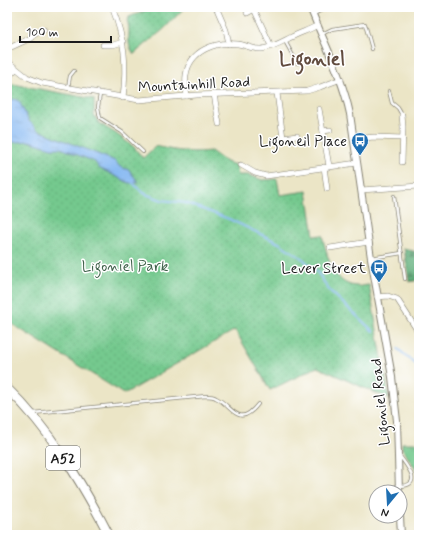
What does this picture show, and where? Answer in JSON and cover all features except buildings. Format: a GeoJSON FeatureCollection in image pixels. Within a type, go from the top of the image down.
{"type":"FeatureCollection","features":[{"type":"Feature","properties":{"kind":"main road","name":"A52"},"geometry":{"type":"LineString","coordinates":[[7,388],[31,414],[62,455],[109,535]]}},
{"type":"Feature","properties":{"kind":"street"},"geometry":{"type":"LineString","coordinates":[[112,7],[123,42],[125,61],[123,98]]}},
{"type":"Feature","properties":{"kind":"street"},"geometry":{"type":"LineString","coordinates":[[216,7],[226,30],[229,44]]}},
{"type":"Feature","properties":{"kind":"street","name":"Ligoniel Road"},"geometry":{"type":"LineString","coordinates":[[310,7],[341,79],[347,98],[377,297],[392,377],[398,439],[399,484]]}},
{"type":"Feature","properties":{"kind":"street"},"geometry":{"type":"LineString","coordinates":[[247,13],[256,8],[271,46]]}},
{"type":"Feature","properties":{"kind":"street"},"geometry":{"type":"LineString","coordinates":[[186,96],[185,76],[187,68],[193,58],[201,51],[207,48],[229,44],[239,44],[254,49],[260,49],[285,41],[318,25]]}},
{"type":"Feature","properties":{"kind":"street"},"geometry":{"type":"LineString","coordinates":[[7,48],[31,38],[35,33],[44,30]]}},
{"type":"Feature","properties":{"kind":"street"},"geometry":{"type":"LineString","coordinates":[[104,45],[112,45],[123,42]]}},
{"type":"Feature","properties":{"kind":"street","name":"Mountainhill Road"},"geometry":{"type":"LineString","coordinates":[[7,60],[16,69],[35,81],[68,89],[139,100],[158,96],[277,93],[314,89],[341,79]]}},
{"type":"Feature","properties":{"kind":"street"},"geometry":{"type":"LineString","coordinates":[[7,78],[16,69]]}},
{"type":"Feature","properties":{"kind":"street"},"geometry":{"type":"LineString","coordinates":[[277,93],[282,138],[298,136]]}},
{"type":"Feature","properties":{"kind":"street"},"geometry":{"type":"LineString","coordinates":[[214,94],[219,124]]}},
{"type":"Feature","properties":{"kind":"street"},"geometry":{"type":"LineString","coordinates":[[319,109],[323,131],[327,189]]}},
{"type":"Feature","properties":{"kind":"street"},"geometry":{"type":"LineString","coordinates":[[402,115],[402,162]]}},
{"type":"Feature","properties":{"kind":"street"},"geometry":{"type":"LineString","coordinates":[[323,131],[330,130]]}},
{"type":"Feature","properties":{"kind":"street"},"geometry":{"type":"LineString","coordinates":[[354,139],[374,136],[403,138]]}},
{"type":"Feature","properties":{"kind":"street"},"geometry":{"type":"LineString","coordinates":[[241,165],[255,173],[266,176],[357,163]]}},
{"type":"Feature","properties":{"kind":"street"},"geometry":{"type":"LineString","coordinates":[[361,190],[419,186]]}},
{"type":"Feature","properties":{"kind":"street"},"geometry":{"type":"LineString","coordinates":[[330,248],[369,242]]}},
{"type":"Feature","properties":{"kind":"street"},"geometry":{"type":"LineString","coordinates":[[377,297],[388,296],[396,299],[419,333]]}},
{"type":"Feature","properties":{"kind":"street"},"geometry":{"type":"LineString","coordinates":[[400,524],[401,535]]}},
{"type":"Feature","properties":{"kind":"lane"},"geometry":{"type":"LineString","coordinates":[[313,14],[328,7]]}},
{"type":"Feature","properties":{"kind":"lane"},"geometry":{"type":"LineString","coordinates":[[322,34],[332,29],[365,24],[372,49]]}},
{"type":"Feature","properties":{"kind":"lane"},"geometry":{"type":"LineString","coordinates":[[285,41],[297,63]]}},
{"type":"Feature","properties":{"kind":"lane"},"geometry":{"type":"LineString","coordinates":[[68,89],[70,76],[74,71]]}},
{"type":"Feature","properties":{"kind":"lane"},"geometry":{"type":"LineString","coordinates":[[389,91],[392,103],[398,108],[402,115]]}},
{"type":"Feature","properties":{"kind":"lane"},"geometry":{"type":"LineString","coordinates":[[100,94],[98,108],[100,118],[122,132],[143,152]]}},
{"type":"Feature","properties":{"kind":"lane"},"geometry":{"type":"LineString","coordinates":[[394,196],[405,279]]}},
{"type":"Feature","properties":{"kind":"lane"},"geometry":{"type":"LineString","coordinates":[[371,258],[402,253]]}},
{"type":"Feature","properties":{"kind":"lane"},"geometry":{"type":"LineString","coordinates":[[31,414],[206,396],[218,398],[231,411],[242,415],[253,411],[258,404]]}},
{"type":"Feature","properties":{"kind":"lane"},"geometry":{"type":"LineString","coordinates":[[398,453],[413,478],[408,485]]}},
{"type":"Feature","properties":{"kind":"green space"},"geometry":{"type":"Polygon","coordinates":[[[146,7],[185,7],[164,29],[134,54],[129,45],[129,29],[127,20],[129,17],[147,10],[146,7]]]}},
{"type":"Feature","properties":{"kind":"green space","name":"Ligoniel Park"},"geometry":{"type":"Polygon","coordinates":[[[7,83],[94,99],[94,115],[99,123],[134,147],[143,158],[156,146],[183,151],[211,151],[226,162],[236,165],[238,175],[248,175],[263,180],[277,179],[280,195],[307,191],[314,236],[322,235],[329,259],[336,274],[341,280],[348,284],[358,286],[369,285],[389,398],[317,367],[270,390],[235,330],[124,394],[7,321],[7,83]]]}},
{"type":"Feature","properties":{"kind":"green space"},"geometry":{"type":"Polygon","coordinates":[[[404,248],[419,253],[419,280],[409,282],[404,248]]]}},
{"type":"Feature","properties":{"kind":"green space"},"geometry":{"type":"Polygon","coordinates":[[[402,443],[419,443],[419,480],[418,473],[402,448],[402,443]]]}},
{"type":"Feature","properties":{"kind":"water"},"geometry":{"type":"Polygon","coordinates":[[[14,99],[19,101],[29,121],[38,130],[115,161],[120,167],[129,170],[139,183],[129,183],[99,168],[95,162],[61,148],[51,148],[29,141],[7,143],[7,101],[14,99]]]}},
{"type":"Feature","properties":{"kind":"waterway"},"geometry":{"type":"LineString","coordinates":[[132,182],[142,192],[148,195],[162,200],[186,203],[229,219],[279,243],[303,259],[318,273],[329,290],[373,331]]}},
{"type":"Feature","properties":{"kind":"waterway"},"geometry":{"type":"LineString","coordinates":[[398,349],[419,367]]}},
{"type":"Feature","properties":{"kind":"place","name":"Ligoneil Place"},"geometry":{"type":"Point","coordinates":[360,156]}},
{"type":"Feature","properties":{"kind":"place","name":"Lever Street"},"geometry":{"type":"Point","coordinates":[379,283]}},
{"type":"Feature","properties":{"kind":"district","name":"Ligoniel"},"geometry":{"type":"Point","coordinates":[312,58]}}]}
